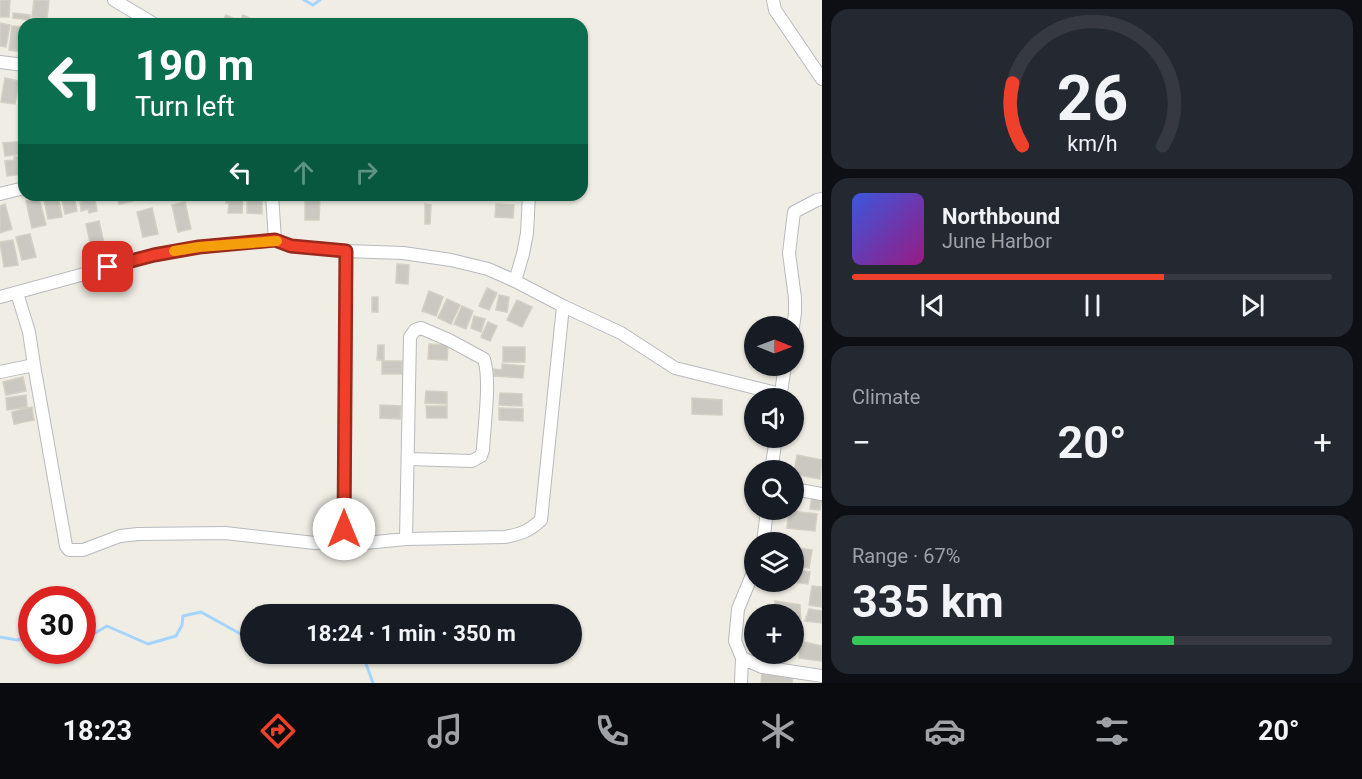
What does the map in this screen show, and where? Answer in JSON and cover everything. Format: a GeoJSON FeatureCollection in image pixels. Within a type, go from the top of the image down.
{"type":"FeatureCollection","features":[{"type":"Feature","properties":{"kind":"street"},"geometry":{"type":"LineString","coordinates":[[114,0],[144,18]]}},
{"type":"Feature","properties":{"kind":"street"},"geometry":{"type":"LineString","coordinates":[[773,0],[775,10],[818,65],[822,80]]}},
{"type":"Feature","properties":{"kind":"street"},"geometry":{"type":"LineString","coordinates":[[0,62],[18,64]]}},
{"type":"Feature","properties":{"kind":"street"},"geometry":{"type":"LineString","coordinates":[[0,194],[18,190]]}},
{"type":"Feature","properties":{"kind":"street"},"geometry":{"type":"LineString","coordinates":[[795,316],[795,298],[789,253],[794,212],[822,199]]}},
{"type":"Feature","properties":{"kind":"street"},"geometry":{"type":"LineString","coordinates":[[272,201],[275,240]]}},
{"type":"Feature","properties":{"kind":"street"},"geometry":{"type":"LineString","coordinates":[[515,281],[524,254],[529,201]]}},
{"type":"Feature","properties":{"kind":"street"},"geometry":{"type":"LineString","coordinates":[[0,297],[154,255],[199,247],[275,240],[291,246],[403,253],[451,260],[488,269],[621,333],[675,368],[750,388]]}},
{"type":"Feature","properties":{"kind":"street"},"geometry":{"type":"LineString","coordinates":[[346,251],[344,533],[349,541]]}},
{"type":"Feature","properties":{"kind":"street"},"geometry":{"type":"LineString","coordinates":[[17,293],[29,332],[66,546],[69,550],[83,550],[120,536],[138,534],[225,533],[315,543],[349,541],[356,544],[406,539],[520,535],[542,520],[563,306]]}},
{"type":"Feature","properties":{"kind":"street"},"geometry":{"type":"LineString","coordinates":[[406,539],[410,337],[415,330],[421,328],[484,359],[487,386],[483,450],[481,456],[472,460],[409,459]]}},
{"type":"Feature","properties":{"kind":"street"},"geometry":{"type":"LineString","coordinates":[[0,372],[34,365]]}},
{"type":"Feature","properties":{"kind":"street"},"geometry":{"type":"LineString","coordinates":[[804,491],[822,494]]}},
{"type":"Feature","properties":{"kind":"street"},"geometry":{"type":"LineString","coordinates":[[741,681],[742,658],[735,641],[738,609],[745,592]]}},
{"type":"Feature","properties":{"kind":"street"},"geometry":{"type":"LineString","coordinates":[[742,658],[762,667],[822,676]]}},
{"type":"Feature","properties":{"kind":"street"},"geometry":{"type":"LineString","coordinates":[[741,681],[762,667]]}},
{"type":"Feature","properties":{"kind":"building"},"geometry":{"type":"Polygon","coordinates":[[[0,0],[10,0],[9,17],[0,17],[0,0]]]}},
{"type":"Feature","properties":{"kind":"building"},"geometry":{"type":"Polygon","coordinates":[[[34,0],[49,0],[47,18],[32,17],[34,0]]]}},
{"type":"Feature","properties":{"kind":"building"},"geometry":{"type":"Polygon","coordinates":[[[13,13],[30,15],[30,18],[13,18],[13,13]]]}},
{"type":"Feature","properties":{"kind":"building"},"geometry":{"type":"Polygon","coordinates":[[[0,23],[10,25],[6,47],[0,46],[0,23]]]}},
{"type":"Feature","properties":{"kind":"building"},"geometry":{"type":"Polygon","coordinates":[[[12,26],[18,26],[18,51],[9,50],[12,26]]]}},
{"type":"Feature","properties":{"kind":"building"},"geometry":{"type":"Polygon","coordinates":[[[5,78],[18,81],[15,104],[1,102],[5,78]]]}},
{"type":"Feature","properties":{"kind":"building"},"geometry":{"type":"Polygon","coordinates":[[[18,142],[18,155],[5,156],[3,143],[18,142]]]}},
{"type":"Feature","properties":{"kind":"building"},"geometry":{"type":"Polygon","coordinates":[[[14,157],[18,157],[18,175],[7,176],[5,161],[14,160],[14,157]]]}},
{"type":"Feature","properties":{"kind":"building"},"geometry":{"type":"Polygon","coordinates":[[[26,201],[40,201],[46,225],[32,228],[26,201]]]}},
{"type":"Feature","properties":{"kind":"building"},"geometry":{"type":"Polygon","coordinates":[[[44,201],[59,201],[62,217],[48,219],[44,201]]]}},
{"type":"Feature","properties":{"kind":"building"},"geometry":{"type":"Polygon","coordinates":[[[62,201],[75,201],[77,211],[65,214],[62,201]]]}},
{"type":"Feature","properties":{"kind":"building"},"geometry":{"type":"Polygon","coordinates":[[[95,201],[97,211],[89,213],[88,209],[81,211],[80,202],[95,201]]]}},
{"type":"Feature","properties":{"kind":"building"},"geometry":{"type":"Polygon","coordinates":[[[226,201],[243,201],[242,213],[228,213],[229,203],[226,201]]]}},
{"type":"Feature","properties":{"kind":"building"},"geometry":{"type":"Polygon","coordinates":[[[247,201],[262,201],[262,214],[247,213],[247,201]]]}},
{"type":"Feature","properties":{"kind":"building"},"geometry":{"type":"Polygon","coordinates":[[[305,201],[320,201],[319,220],[305,220],[305,201]]]}},
{"type":"Feature","properties":{"kind":"building"},"geometry":{"type":"Polygon","coordinates":[[[185,202],[191,229],[178,232],[172,205],[185,202]]]}},
{"type":"Feature","properties":{"kind":"building"},"geometry":{"type":"Polygon","coordinates":[[[5,204],[12,229],[0,233],[0,206],[5,204]]]}},
{"type":"Feature","properties":{"kind":"building"},"geometry":{"type":"Polygon","coordinates":[[[425,204],[431,205],[430,224],[425,224],[425,204]]]}},
{"type":"Feature","properties":{"kind":"building"},"geometry":{"type":"Polygon","coordinates":[[[496,204],[514,205],[513,218],[495,217],[496,204]]]}},
{"type":"Feature","properties":{"kind":"building"},"geometry":{"type":"Polygon","coordinates":[[[152,208],[158,234],[143,237],[137,212],[152,208]]]}},
{"type":"Feature","properties":{"kind":"building"},"geometry":{"type":"Polygon","coordinates":[[[99,221],[104,244],[91,247],[86,224],[99,221]]]}},
{"type":"Feature","properties":{"kind":"building"},"geometry":{"type":"Polygon","coordinates":[[[30,234],[36,257],[22,260],[16,237],[30,234]]]}},
{"type":"Feature","properties":{"kind":"building"},"geometry":{"type":"Polygon","coordinates":[[[13,240],[18,265],[4,267],[0,242],[13,240]]]}},
{"type":"Feature","properties":{"kind":"building"},"geometry":{"type":"Polygon","coordinates":[[[397,264],[409,265],[408,284],[396,283],[397,264]]]}},
{"type":"Feature","properties":{"kind":"building"},"geometry":{"type":"Polygon","coordinates":[[[487,288],[497,293],[489,310],[479,306],[487,288]]]}},
{"type":"Feature","properties":{"kind":"building"},"geometry":{"type":"Polygon","coordinates":[[[429,291],[443,297],[436,316],[422,311],[429,291]]]}},
{"type":"Feature","properties":{"kind":"building"},"geometry":{"type":"Polygon","coordinates":[[[499,295],[509,297],[507,312],[496,310],[499,295]]]}},
{"type":"Feature","properties":{"kind":"building"},"geometry":{"type":"Polygon","coordinates":[[[372,297],[378,297],[378,312],[372,312],[372,297]]]}},
{"type":"Feature","properties":{"kind":"building"},"geometry":{"type":"Polygon","coordinates":[[[447,299],[460,305],[451,324],[438,318],[447,299]]]}},
{"type":"Feature","properties":{"kind":"building"},"geometry":{"type":"Polygon","coordinates":[[[517,300],[532,307],[522,327],[507,320],[517,300]]]}},
{"type":"Feature","properties":{"kind":"building"},"geometry":{"type":"Polygon","coordinates":[[[462,306],[473,311],[466,329],[454,324],[462,306]]]}},
{"type":"Feature","properties":{"kind":"building"},"geometry":{"type":"Polygon","coordinates":[[[474,316],[485,319],[481,332],[471,328],[474,316]]]}},
{"type":"Feature","properties":{"kind":"building"},"geometry":{"type":"Polygon","coordinates":[[[488,322],[497,326],[490,341],[481,337],[488,322]]]}},
{"type":"Feature","properties":{"kind":"building"},"geometry":{"type":"Polygon","coordinates":[[[429,344],[448,345],[447,360],[428,359],[429,344]]]}},
{"type":"Feature","properties":{"kind":"building"},"geometry":{"type":"Polygon","coordinates":[[[378,345],[384,345],[384,360],[377,360],[378,345]]]}},
{"type":"Feature","properties":{"kind":"building"},"geometry":{"type":"Polygon","coordinates":[[[503,347],[525,347],[525,362],[503,362],[503,347]]]}},
{"type":"Feature","properties":{"kind":"building"},"geometry":{"type":"Polygon","coordinates":[[[382,361],[402,361],[402,374],[382,374],[382,361]]]}},
{"type":"Feature","properties":{"kind":"building"},"geometry":{"type":"Polygon","coordinates":[[[502,364],[524,366],[523,378],[494,376],[494,369],[502,370],[502,364]]]}},
{"type":"Feature","properties":{"kind":"building"},"geometry":{"type":"Polygon","coordinates":[[[23,377],[26,391],[6,395],[3,382],[23,377]]]}},
{"type":"Feature","properties":{"kind":"building"},"geometry":{"type":"Polygon","coordinates":[[[426,391],[447,392],[447,404],[425,403],[426,391]]]}},
{"type":"Feature","properties":{"kind":"building"},"geometry":{"type":"Polygon","coordinates":[[[500,393],[522,394],[522,406],[499,405],[500,393]]]}},
{"type":"Feature","properties":{"kind":"building"},"geometry":{"type":"Polygon","coordinates":[[[26,395],[27,407],[7,410],[6,398],[26,395]]]}},
{"type":"Feature","properties":{"kind":"building"},"geometry":{"type":"Polygon","coordinates":[[[692,398],[722,400],[722,415],[692,414],[692,398]]]}},
{"type":"Feature","properties":{"kind":"building"},"geometry":{"type":"Polygon","coordinates":[[[380,405],[401,406],[400,419],[380,418],[380,405]]]}},
{"type":"Feature","properties":{"kind":"building"},"geometry":{"type":"Polygon","coordinates":[[[426,406],[447,406],[447,418],[427,418],[426,406]]]}},
{"type":"Feature","properties":{"kind":"building"},"geometry":{"type":"Polygon","coordinates":[[[32,407],[34,420],[14,424],[12,412],[32,407]]]}},
{"type":"Feature","properties":{"kind":"building"},"geometry":{"type":"Polygon","coordinates":[[[499,408],[523,409],[523,421],[499,420],[499,408]]]}},
{"type":"Feature","properties":{"kind":"building"},"geometry":{"type":"Polygon","coordinates":[[[797,455],[822,460],[820,479],[804,476],[804,460],[796,460],[797,455]]]}},
{"type":"Feature","properties":{"kind":"building"},"geometry":{"type":"Polygon","coordinates":[[[812,496],[822,498],[820,510],[810,509],[812,496]]]}},
{"type":"Feature","properties":{"kind":"building"},"geometry":{"type":"Polygon","coordinates":[[[804,513],[817,514],[815,531],[787,528],[788,520],[804,520],[804,513]]]}},
{"type":"Feature","properties":{"kind":"building"},"geometry":{"type":"Polygon","coordinates":[[[804,549],[812,550],[809,568],[804,567],[804,549]]]}},
{"type":"Feature","properties":{"kind":"building"},"geometry":{"type":"Polygon","coordinates":[[[804,571],[810,572],[808,584],[804,583],[804,571]]]}},
{"type":"Feature","properties":{"kind":"building"},"geometry":{"type":"Polygon","coordinates":[[[812,586],[822,587],[822,607],[809,605],[812,586]]]}},
{"type":"Feature","properties":{"kind":"building"},"geometry":{"type":"Polygon","coordinates":[[[775,601],[794,604],[775,604],[775,601]]]}},
{"type":"Feature","properties":{"kind":"building"},"geometry":{"type":"Polygon","coordinates":[[[809,609],[822,611],[822,623],[805,621],[809,609]]]}},
{"type":"Feature","properties":{"kind":"building"},"geometry":{"type":"Polygon","coordinates":[[[804,642],[822,646],[822,661],[804,659],[804,642]]]}},
{"type":"Feature","properties":{"kind":"building"},"geometry":{"type":"Polygon","coordinates":[[[762,672],[793,676],[792,683],[761,683],[762,672]]]}},
{"type":"Feature","properties":{"kind":"waterway"},"geometry":{"type":"LineString","coordinates":[[304,0],[313,5],[320,0]]}},
{"type":"Feature","properties":{"kind":"waterway"},"geometry":{"type":"LineString","coordinates":[[96,633],[107,626],[148,644],[176,636],[182,625],[183,616],[201,612],[240,634]]}},
{"type":"Feature","properties":{"kind":"waterway"},"geometry":{"type":"LineString","coordinates":[[0,637],[18,640]]}},
{"type":"Feature","properties":{"kind":"waterway"},"geometry":{"type":"LineString","coordinates":[[366,664],[373,683]]}},
{"type":"Feature","properties":{"kind":"slow traffic"},"geometry":{"type":"LineString","coordinates":[[174,251],[277,241]]}},
{"type":"Feature","properties":{"kind":"route"},"geometry":{"type":"LineString","coordinates":[[108,267],[154,255],[199,247],[275,240],[291,246],[346,251],[344,529]]}}]}
